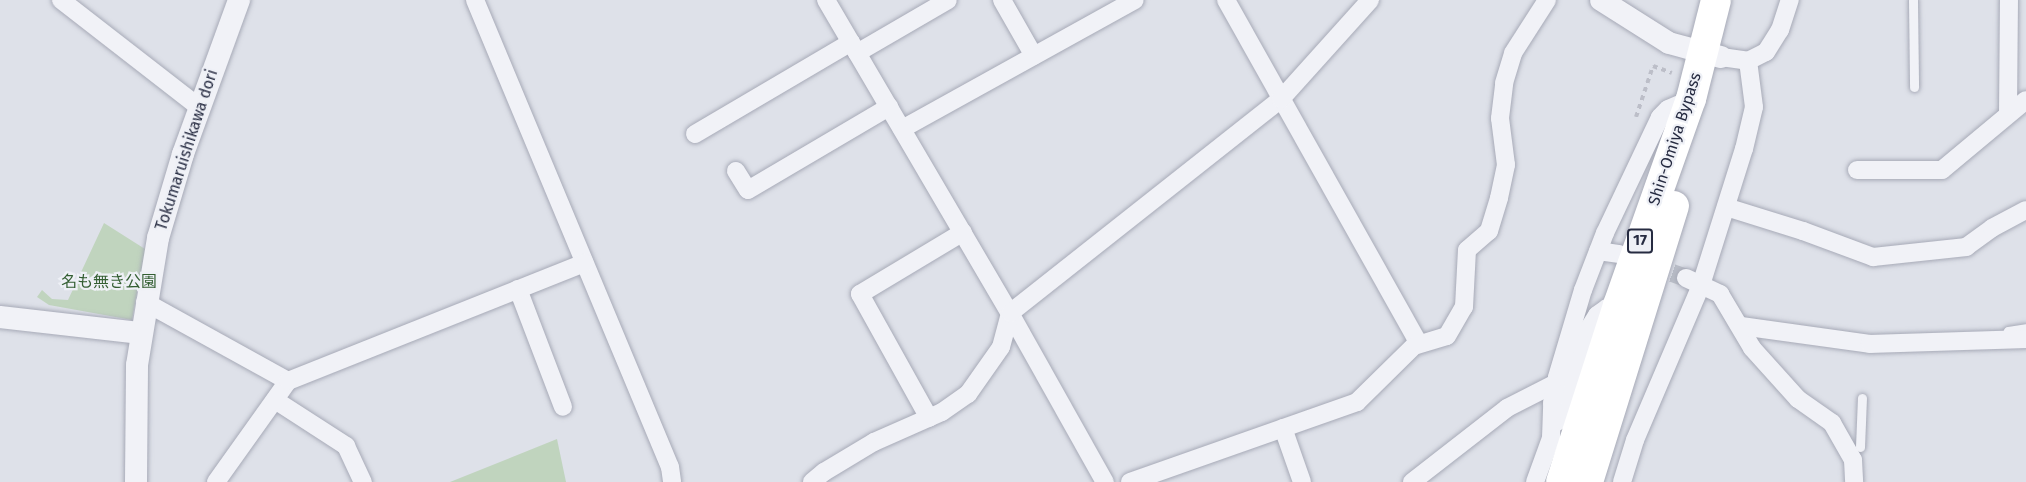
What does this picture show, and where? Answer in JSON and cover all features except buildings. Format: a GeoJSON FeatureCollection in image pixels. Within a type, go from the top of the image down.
{"type":"FeatureCollection","features":[{"type":"Feature","properties":{"kind":"highway","name":"Shin-Omiya Bypass"},"geometry":{"type":"LineString","coordinates":[[1561,482],[1618,305],[1690,99],[1724,56],[1716,0]]}},
{"type":"Feature","properties":{"kind":"highway","name":"Shin-Omiya Bypass"},"geometry":{"type":"LineString","coordinates":[[1588,482],[1724,56],[1737,0]]}},
{"type":"Feature","properties":{"kind":"street"},"geometry":{"type":"LineString","coordinates":[[61,0],[200,107]]}},
{"type":"Feature","properties":{"kind":"street","name":"Tokumaruishikawa dori"},"geometry":{"type":"LineString","coordinates":[[136,482],[134,423],[145,302],[170,194],[239,0]]}},
{"type":"Feature","properties":{"kind":"street"},"geometry":{"type":"LineString","coordinates":[[475,0],[670,467],[672,482]]}},
{"type":"Feature","properties":{"kind":"street"},"geometry":{"type":"LineString","coordinates":[[826,0],[1010,313],[1105,482]]}},
{"type":"Feature","properties":{"kind":"street"},"geometry":{"type":"LineString","coordinates":[[695,134],[854,47],[948,0]]}},
{"type":"Feature","properties":{"kind":"street"},"geometry":{"type":"LineString","coordinates":[[1002,0],[1034,56]]}},
{"type":"Feature","properties":{"kind":"street"},"geometry":{"type":"LineString","coordinates":[[902,129],[1034,56],[1114,5],[1135,0]]}},
{"type":"Feature","properties":{"kind":"street"},"geometry":{"type":"LineString","coordinates":[[1226,0],[1419,344]]}},
{"type":"Feature","properties":{"kind":"street"},"geometry":{"type":"LineString","coordinates":[[812,482],[824,472],[874,442],[929,417],[968,394],[1001,347],[1010,313],[1281,99],[1370,0]]}},
{"type":"Feature","properties":{"kind":"street"},"geometry":{"type":"LineString","coordinates":[[1130,482],[1357,402],[1414,346],[1447,336],[1464,307],[1467,250],[1489,231],[1506,165],[1500,118],[1504,82],[1513,53],[1547,0]]}},
{"type":"Feature","properties":{"kind":"street"},"geometry":{"type":"LineString","coordinates":[[1601,0],[1668,43],[1724,56],[1761,56],[1771,47],[1790,0]]}},
{"type":"Feature","properties":{"kind":"street"},"geometry":{"type":"LineString","coordinates":[[2008,113],[2009,0]]}},
{"type":"Feature","properties":{"kind":"street"},"geometry":{"type":"LineString","coordinates":[[1622,482],[1635,440],[1694,282],[1726,207],[1754,107],[1724,56]]}},
{"type":"Feature","properties":{"kind":"street"},"geometry":{"type":"LineString","coordinates":[[1551,438],[1556,383],[1583,290],[1598,251],[1660,117],[1668,109],[1690,99]]}},
{"type":"Feature","properties":{"kind":"street"},"geometry":{"type":"LineString","coordinates":[[1857,170],[1942,170],[2026,100]]}},
{"type":"Feature","properties":{"kind":"street"},"geometry":{"type":"LineString","coordinates":[[736,171],[748,190],[889,107]]}},
{"type":"Feature","properties":{"kind":"street"},"geometry":{"type":"LineString","coordinates":[[1726,207],[1803,231],[1873,258],[1966,247],[1992,228],[2026,210]]}},
{"type":"Feature","properties":{"kind":"street"},"geometry":{"type":"LineString","coordinates":[[929,417],[860,294],[963,232]]}},
{"type":"Feature","properties":{"kind":"street"},"geometry":{"type":"LineString","coordinates":[[1598,251],[1620,254]]}},
{"type":"Feature","properties":{"kind":"street"},"geometry":{"type":"LineString","coordinates":[[217,482],[288,381],[584,263]]}},
{"type":"Feature","properties":{"kind":"street"},"geometry":{"type":"LineString","coordinates":[[1694,282],[1720,294],[1752,348],[1798,399],[1832,423],[1853,460],[1856,470]]}},
{"type":"Feature","properties":{"kind":"street"},"geometry":{"type":"LineString","coordinates":[[518,289],[563,407]]}},
{"type":"Feature","properties":{"kind":"street"},"geometry":{"type":"LineString","coordinates":[[145,302],[288,381]]}},
{"type":"Feature","properties":{"kind":"street"},"geometry":{"type":"LineString","coordinates":[[1535,482],[1588,328],[1597,315],[1607,308],[1618,305]]}},
{"type":"Feature","properties":{"kind":"street"},"geometry":{"type":"LineString","coordinates":[[0,316],[141,333]]}},
{"type":"Feature","properties":{"kind":"street"},"geometry":{"type":"LineString","coordinates":[[1741,326],[1870,344],[2026,339]]}},
{"type":"Feature","properties":{"kind":"street"},"geometry":{"type":"LineString","coordinates":[[1412,482],[1507,408],[1556,383]]}},
{"type":"Feature","properties":{"kind":"street"},"geometry":{"type":"LineString","coordinates":[[275,400],[346,446],[363,482]]}},
{"type":"Feature","properties":{"kind":"street"},"geometry":{"type":"LineString","coordinates":[[1283,429],[1302,482]]}},
{"type":"Feature","properties":{"kind":"lane"},"geometry":{"type":"LineString","coordinates":[[1913,0],[1914,87]]}},
{"type":"Feature","properties":{"kind":"lane"},"geometry":{"type":"LineString","coordinates":[[2002,339],[2007,331],[2026,328]]}},
{"type":"Feature","properties":{"kind":"lane"},"geometry":{"type":"LineString","coordinates":[[1860,447],[1862,399]]}},
{"type":"Feature","properties":{"kind":"green space","name":"名も無き公園"},"geometry":{"type":"Polygon","coordinates":[[[104,223],[145,249],[132,320],[49,305],[37,297],[42,290],[52,299],[68,300],[104,223]]]}},
{"type":"Feature","properties":{"kind":"green space"},"geometry":{"type":"Polygon","coordinates":[[[557,439],[566,482],[450,482],[557,439]]]}},
{"type":"Feature","properties":{"kind":"tunnel"},"geometry":{"type":"LineString","coordinates":[[1647,264],[1686,278]]}}]}
